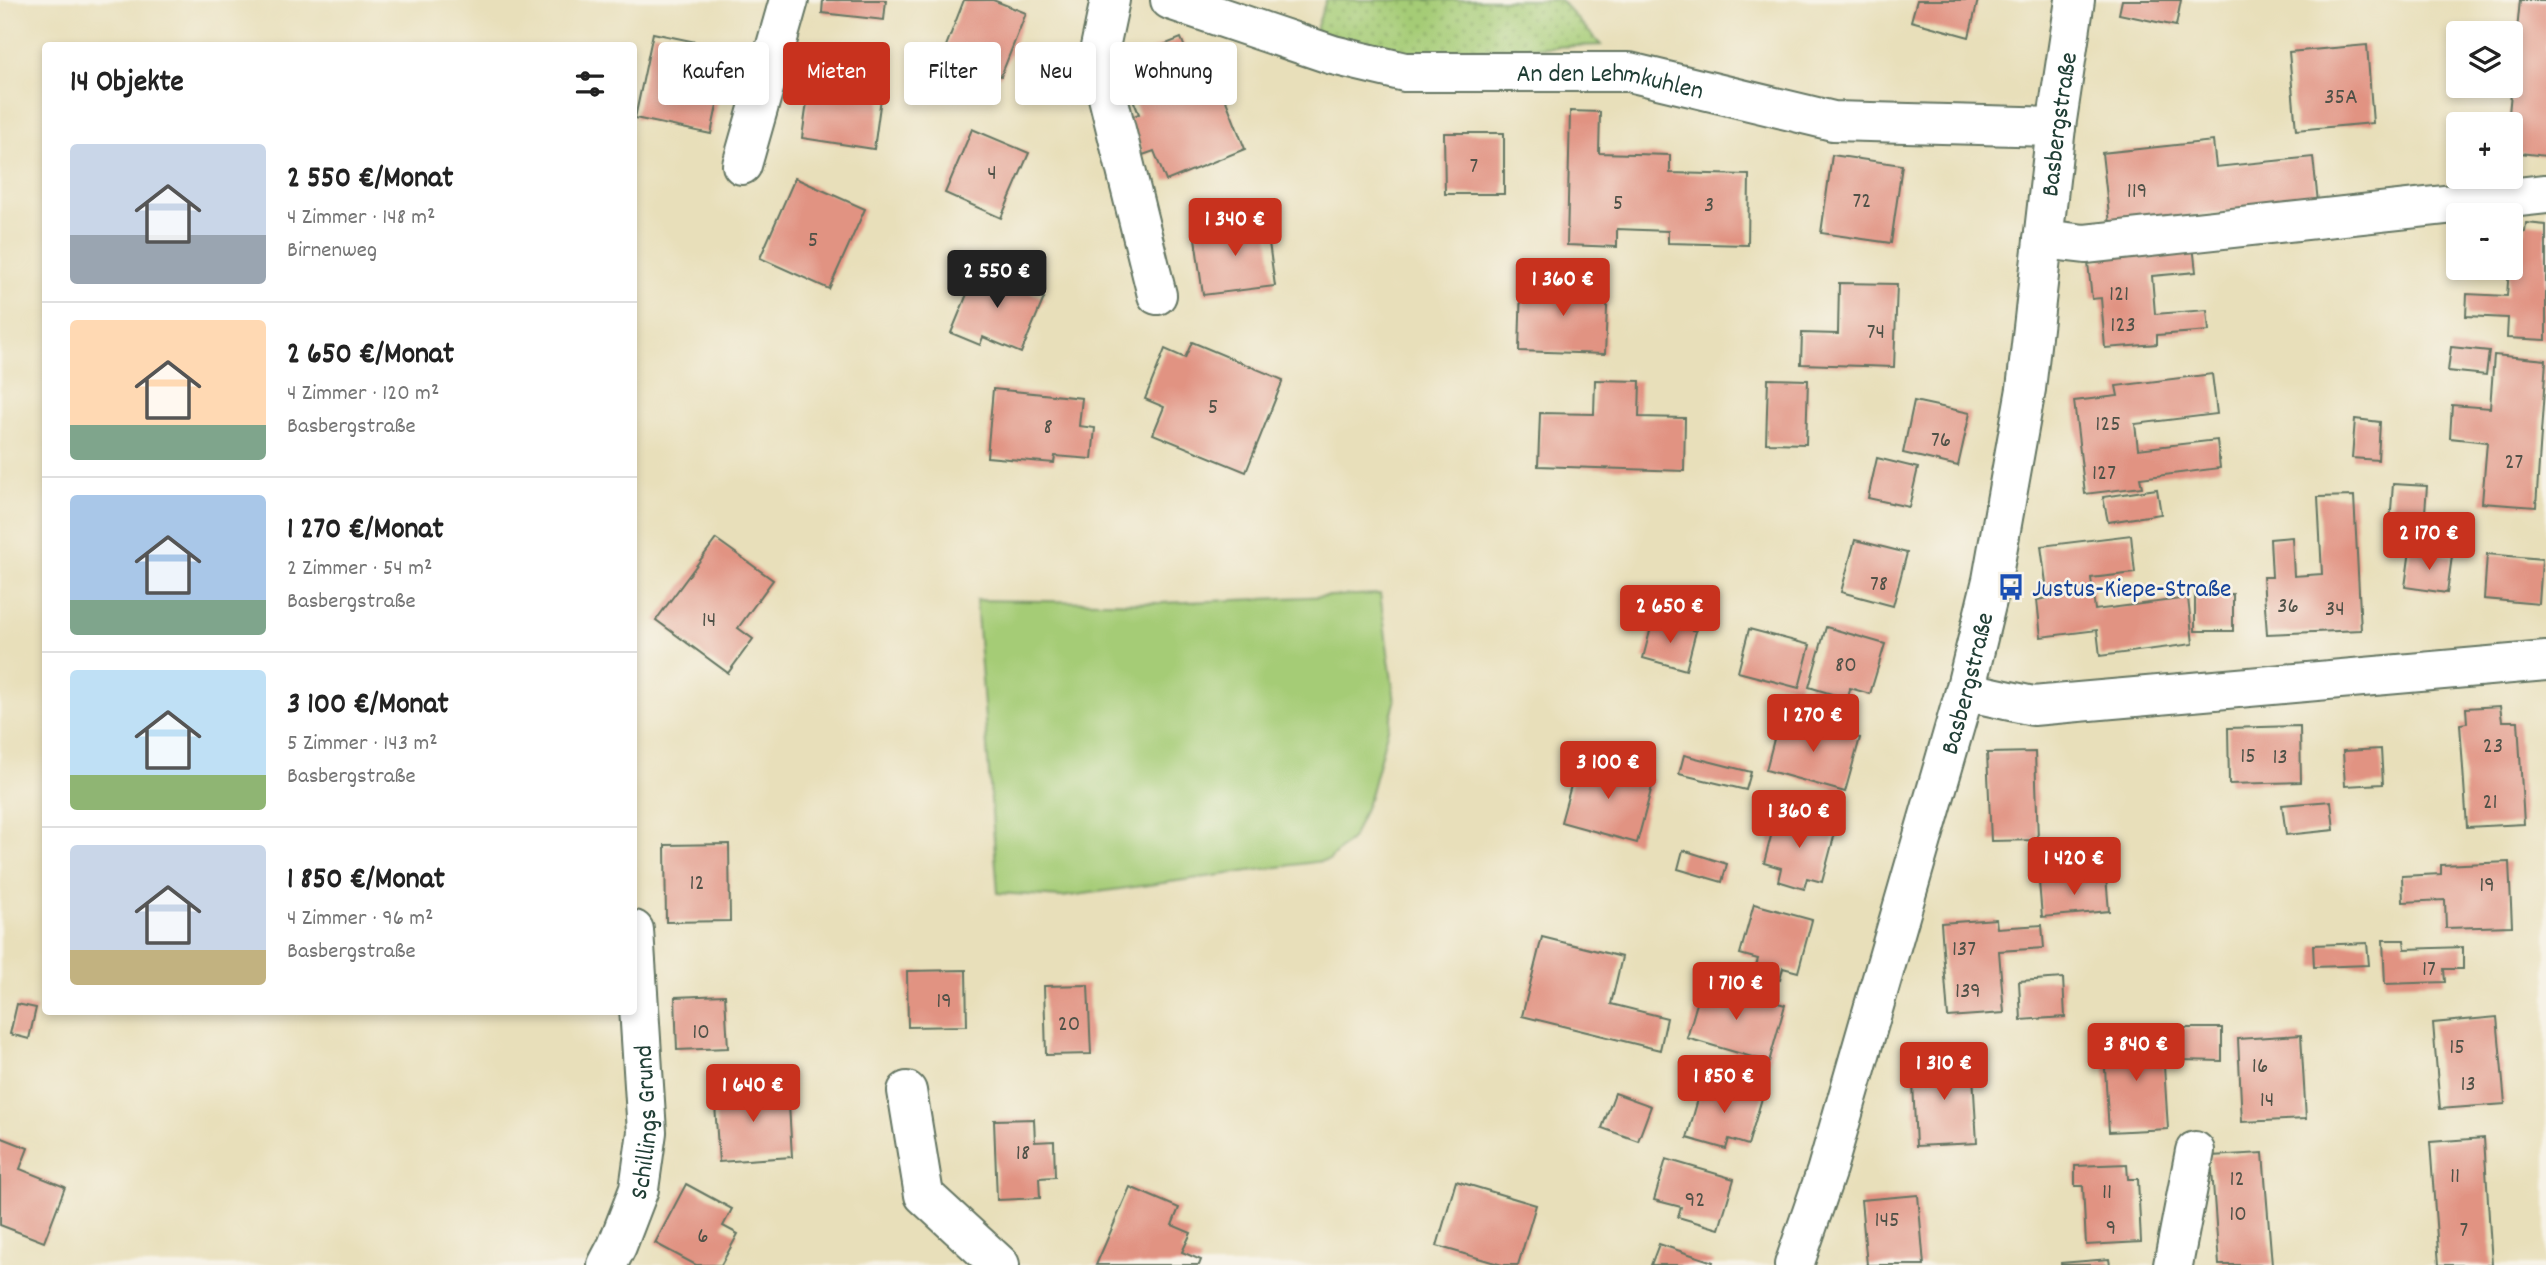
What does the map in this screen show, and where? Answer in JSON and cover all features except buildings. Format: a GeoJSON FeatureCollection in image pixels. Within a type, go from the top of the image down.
{"type":"FeatureCollection","features":[{"type":"Feature","properties":{"kind":"street"},"geometry":{"type":"LineString","coordinates":[[742,165],[789,0]]}},
{"type":"Feature","properties":{"kind":"street"},"geometry":{"type":"LineString","coordinates":[[1110,0],[1098,57],[1157,295]]}},
{"type":"Feature","properties":{"kind":"street","name":"An den Lehmkuhlen"},"geometry":{"type":"LineString","coordinates":[[1170,0],[1333,55],[1405,72],[1629,72],[1833,121],[2056,127]]}},
{"type":"Feature","properties":{"kind":"street","name":"Basbergstraße"},"geometry":{"type":"LineString","coordinates":[[1794,1265],[1826,1172],[1965,691],[1992,580],[2026,389],[2056,127],[2075,0]]}},
{"type":"Feature","properties":{"kind":"street"},"geometry":{"type":"LineString","coordinates":[[2043,239],[2085,244],[2546,194]]}},
{"type":"Feature","properties":{"kind":"street"},"geometry":{"type":"LineString","coordinates":[[1965,691],[2033,706],[2546,661]]}},
{"type":"Feature","properties":{"kind":"street","name":"Schillings Grund"},"geometry":{"type":"LineString","coordinates":[[607,1265],[639,1189],[647,1132],[637,977]]}},
{"type":"Feature","properties":{"kind":"street"},"geometry":{"type":"LineString","coordinates":[[907,1091],[924,1195],[1000,1265]]}},
{"type":"Feature","properties":{"kind":"street"},"geometry":{"type":"LineString","coordinates":[[2174,1265],[2195,1151]]}},
{"type":"Feature","properties":{"kind":"green space"},"geometry":{"type":"Polygon","coordinates":[[[1326,0],[1560,0],[1601,45],[1401,53],[1315,32],[1326,0]]]}},
{"type":"Feature","properties":{"kind":"green space"},"geometry":{"type":"Polygon","coordinates":[[[1380,594],[1395,702],[1370,796],[1353,837],[1329,860],[1062,897],[998,893],[976,600],[1161,603],[1380,594]]]}},
{"type":"Feature","properties":{"kind":"place","name":"Justus-Kiepe-Straße"},"geometry":{"type":"Point","coordinates":[2011,587]}}]}
